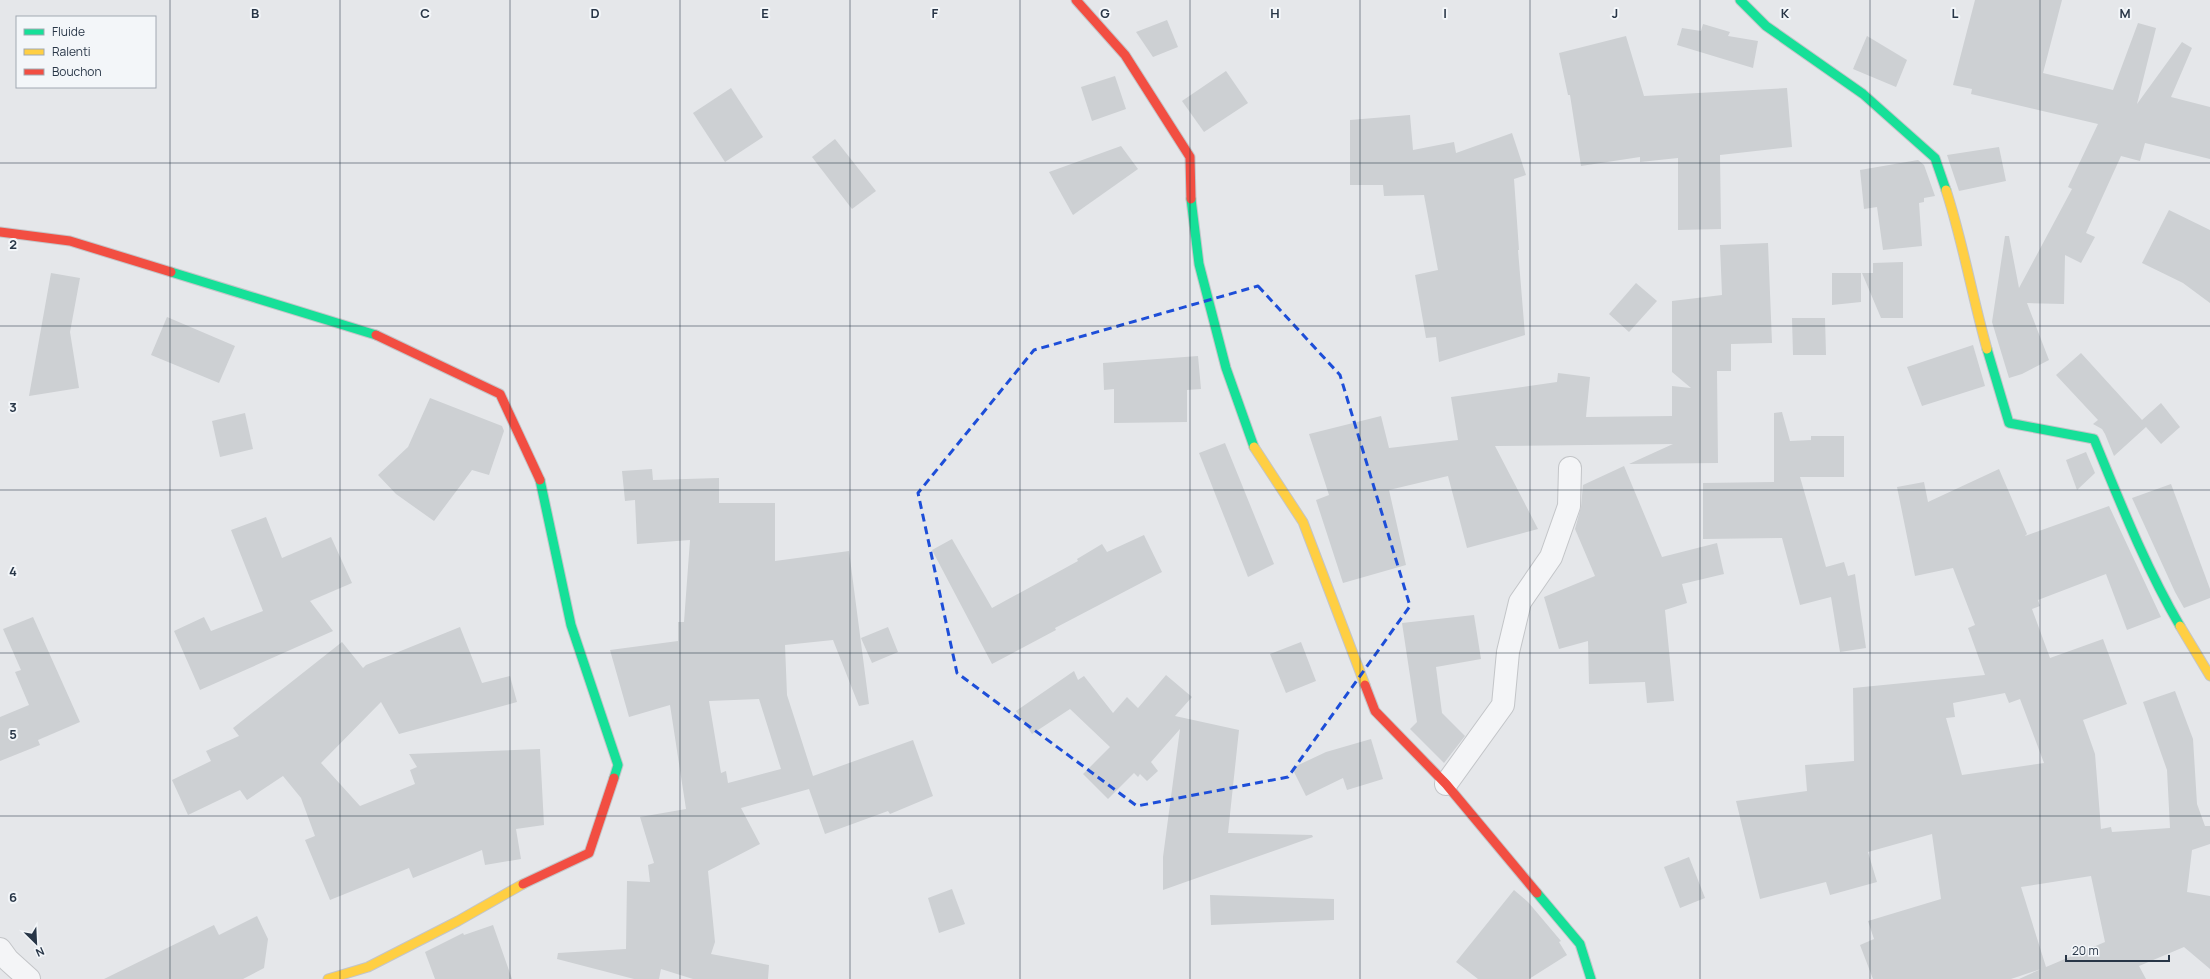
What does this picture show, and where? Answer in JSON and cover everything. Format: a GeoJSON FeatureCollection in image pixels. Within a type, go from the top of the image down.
{"type":"FeatureCollection","features":[{"type":"Feature","properties":{"kind":"street"},"geometry":{"type":"LineString","coordinates":[[1076,0],[1125,55],[1190,157],[1191,204],[1199,264],[1226,368],[1254,447],[1303,522],[1375,711],[1446,784],[1580,944],[1591,979]]}},
{"type":"Feature","properties":{"kind":"street"},"geometry":{"type":"LineString","coordinates":[[1740,0],[1766,26],[1863,94],[1935,158],[1958,226],[1977,314],[2009,423],[2094,439],[2130,525],[2164,598],[2210,676]]}},
{"type":"Feature","properties":{"kind":"street"},"geometry":{"type":"LineString","coordinates":[[0,232],[70,241],[376,335],[500,394],[539,474],[570,625],[618,765],[589,854],[527,882],[458,921],[368,967],[328,979]]}},
{"type":"Feature","properties":{"kind":"street"},"geometry":{"type":"LineString","coordinates":[[1446,784],[1503,705],[1508,652],[1520,602],[1551,557],[1569,506],[1570,468]]}},
{"type":"Feature","properties":{"kind":"street"},"geometry":{"type":"LineString","coordinates":[[0,948],[8,960],[29,979]]}},
{"type":"Feature","properties":{"kind":"highlighted area"},"geometry":{"type":"Polygon","coordinates":[[[1258,286],[1340,375],[1410,606],[1288,777],[1137,806],[957,673],[918,493],[1034,350],[1258,286]]]}},
{"type":"Feature","properties":{"kind":"building"},"geometry":{"type":"Polygon","coordinates":[[[1975,0],[2062,0],[2043,73],[2113,90],[2138,23],[2156,28],[2137,104],[2182,42],[2192,48],[2171,97],[2210,107],[2210,159],[2145,143],[2140,161],[2121,156],[2086,233],[2095,237],[2081,263],[2065,255],[2064,304],[2027,303],[2049,360],[2022,374],[2009,378],[1992,322],[2005,236],[2009,236],[2019,288],[2072,189],[2068,187],[2098,124],[1971,94],[1972,89],[1953,85],[1975,0]]]}},
{"type":"Feature","properties":{"kind":"building"},"geometry":{"type":"Polygon","coordinates":[[[1167,20],[1178,47],[1153,57],[1136,32],[1167,20]]]}},
{"type":"Feature","properties":{"kind":"building"},"geometry":{"type":"Polygon","coordinates":[[[1703,24],[1730,32],[1728,36],[1758,41],[1753,68],[1677,45],[1682,28],[1701,31],[1703,24]]]}},
{"type":"Feature","properties":{"kind":"building"},"geometry":{"type":"Polygon","coordinates":[[[1626,36],[1644,96],[1787,88],[1792,147],[1720,155],[1721,229],[1678,230],[1678,158],[1640,162],[1640,157],[1581,166],[1570,95],[1568,95],[1559,53],[1626,36]]]}},
{"type":"Feature","properties":{"kind":"building"},"geometry":{"type":"Polygon","coordinates":[[[1867,36],[1907,60],[1896,87],[1853,69],[1867,36]]]}},
{"type":"Feature","properties":{"kind":"building"},"geometry":{"type":"Polygon","coordinates":[[[1226,71],[1248,103],[1204,132],[1182,101],[1226,71]]]}},
{"type":"Feature","properties":{"kind":"building"},"geometry":{"type":"Polygon","coordinates":[[[1115,76],[1126,109],[1092,121],[1081,87],[1115,76]]]}},
{"type":"Feature","properties":{"kind":"building"},"geometry":{"type":"Polygon","coordinates":[[[731,88],[763,137],[725,162],[693,113],[731,88]]]}},
{"type":"Feature","properties":{"kind":"building"},"geometry":{"type":"Polygon","coordinates":[[[1410,115],[1413,150],[1454,142],[1456,153],[1512,133],[1526,175],[1514,179],[1525,335],[1439,362],[1436,337],[1426,338],[1415,275],[1438,270],[1424,195],[1384,196],[1383,185],[1350,185],[1350,120],[1410,115]]]}},
{"type":"Feature","properties":{"kind":"building"},"geometry":{"type":"Polygon","coordinates":[[[835,139],[876,191],[852,209],[812,157],[835,139]]]}},
{"type":"Feature","properties":{"kind":"building"},"geometry":{"type":"Polygon","coordinates":[[[1121,146],[1138,169],[1073,215],[1049,172],[1121,146]]]}},
{"type":"Feature","properties":{"kind":"building"},"geometry":{"type":"Polygon","coordinates":[[[1999,147],[2006,181],[1959,191],[1947,155],[1999,147]]]}},
{"type":"Feature","properties":{"kind":"building"},"geometry":{"type":"Polygon","coordinates":[[[1918,160],[1924,165],[1935,196],[1924,198],[1924,202],[1919,203],[1922,246],[1883,250],[1877,207],[1864,209],[1860,170],[1918,160]]]}},
{"type":"Feature","properties":{"kind":"building"},"geometry":{"type":"Polygon","coordinates":[[[2169,210],[2210,230],[2210,303],[2183,283],[2142,263],[2169,210]]]}},
{"type":"Feature","properties":{"kind":"building"},"geometry":{"type":"Polygon","coordinates":[[[1768,243],[1772,343],[1731,344],[1731,371],[1717,371],[1718,463],[1629,464],[1673,444],[1495,446],[1538,529],[1467,548],[1448,476],[1389,490],[1406,565],[1343,583],[1316,500],[1329,495],[1309,434],[1381,416],[1389,448],[1458,440],[1451,397],[1557,382],[1558,373],[1590,377],[1586,417],[1672,416],[1672,386],[1691,388],[1672,372],[1672,301],[1722,295],[1720,245],[1768,243]]]}},
{"type":"Feature","properties":{"kind":"building"},"geometry":{"type":"Polygon","coordinates":[[[1903,262],[1903,318],[1881,318],[1862,273],[1873,273],[1873,263],[1903,262]]]}},
{"type":"Feature","properties":{"kind":"building"},"geometry":{"type":"Polygon","coordinates":[[[51,273],[80,278],[70,332],[79,388],[29,396],[51,273]]]}},
{"type":"Feature","properties":{"kind":"building"},"geometry":{"type":"Polygon","coordinates":[[[1832,273],[1861,273],[1861,302],[1832,305],[1832,273]]]}},
{"type":"Feature","properties":{"kind":"building"},"geometry":{"type":"Polygon","coordinates":[[[1636,283],[1657,301],[1629,332],[1609,314],[1636,283]]]}},
{"type":"Feature","properties":{"kind":"building"},"geometry":{"type":"Polygon","coordinates":[[[167,317],[235,346],[219,383],[151,355],[167,317]]]}},
{"type":"Feature","properties":{"kind":"building"},"geometry":{"type":"Polygon","coordinates":[[[1792,318],[1825,318],[1826,355],[1793,355],[1792,318]]]}},
{"type":"Feature","properties":{"kind":"building"},"geometry":{"type":"Polygon","coordinates":[[[1973,345],[1985,386],[1922,406],[1907,367],[1973,345]]]}},
{"type":"Feature","properties":{"kind":"building"},"geometry":{"type":"Polygon","coordinates":[[[2081,353],[2142,420],[2161,403],[2180,427],[2161,444],[2146,427],[2114,456],[2102,429],[2093,424],[2098,420],[2056,375],[2081,353]]]}},
{"type":"Feature","properties":{"kind":"building"},"geometry":{"type":"Polygon","coordinates":[[[1198,356],[1201,389],[1187,390],[1187,422],[1114,423],[1114,389],[1104,390],[1103,363],[1198,356]]]}},
{"type":"Feature","properties":{"kind":"building"},"geometry":{"type":"Polygon","coordinates":[[[430,398],[502,426],[504,431],[489,475],[472,470],[434,521],[396,494],[378,475],[408,447],[430,398]]]}},
{"type":"Feature","properties":{"kind":"building"},"geometry":{"type":"Polygon","coordinates":[[[1782,412],[1790,441],[1811,440],[1811,436],[1844,436],[1844,477],[1800,477],[1826,567],[1844,562],[1848,576],[1855,574],[1866,648],[1840,652],[1831,597],[1800,605],[1782,538],[1703,539],[1703,483],[1774,482],[1774,413],[1782,412]]]}},
{"type":"Feature","properties":{"kind":"building"},"geometry":{"type":"Polygon","coordinates":[[[245,413],[253,449],[220,457],[212,421],[245,413]]]}},
{"type":"Feature","properties":{"kind":"building"},"geometry":{"type":"Polygon","coordinates":[[[1225,443],[1274,564],[1248,577],[1199,453],[1225,443]]]}},
{"type":"Feature","properties":{"kind":"building"},"geometry":{"type":"Polygon","coordinates":[[[2086,452],[2095,473],[2077,490],[2066,460],[2086,452]]]}},
{"type":"Feature","properties":{"kind":"building"},"geometry":{"type":"Polygon","coordinates":[[[1624,466],[1662,557],[1717,543],[1724,574],[1682,584],[1687,603],[1665,610],[1674,701],[1647,703],[1645,682],[1589,684],[1588,641],[1559,649],[1544,597],[1595,576],[1575,529],[1581,507],[1583,485],[1624,466]]]}},
{"type":"Feature","properties":{"kind":"building"},"geometry":{"type":"Polygon","coordinates":[[[652,469],[653,480],[719,478],[719,503],[775,503],[775,561],[849,551],[869,704],[859,706],[833,640],[785,645],[787,695],[813,776],[913,740],[933,796],[890,814],[888,811],[825,834],[809,789],[741,808],[760,844],[708,871],[715,942],[711,954],[769,965],[768,979],[693,979],[661,969],[659,979],[634,979],[557,959],[558,953],[626,949],[627,881],[650,882],[648,865],[654,863],[640,817],[686,809],[670,705],[629,717],[610,650],[678,641],[678,622],[684,622],[690,540],[637,544],[635,500],[625,501],[622,471],[652,469]],[[759,699],[709,701],[721,773],[726,771],[728,783],[781,769],[759,699]]]}},
{"type":"Feature","properties":{"kind":"building"},"geometry":{"type":"Polygon","coordinates":[[[1999,469],[2027,534],[2025,536],[2109,506],[2161,617],[2127,630],[2106,574],[2038,600],[2040,606],[2032,609],[2050,658],[2103,639],[2127,704],[2083,720],[2095,754],[2101,829],[2111,827],[2112,832],[2170,828],[2167,770],[2143,702],[2175,691],[2193,739],[2197,804],[2205,826],[2210,826],[2210,844],[2192,850],[2187,892],[2210,896],[2210,969],[2184,947],[2139,966],[2146,979],[2019,979],[2041,969],[2011,979],[1873,979],[1860,945],[1874,939],[1868,921],[1941,899],[1932,834],[1868,852],[1877,882],[1830,895],[1826,882],[1760,899],[1736,801],[1807,791],[1805,765],[1854,761],[1853,688],[1985,675],[1968,628],[1975,625],[1953,568],[1915,576],[1897,487],[1924,482],[1928,502],[1999,469]],[[2005,693],[1953,703],[1955,717],[1946,718],[1962,775],[2044,763],[2020,699],[2009,703],[2005,693]],[[2091,876],[2021,887],[2046,967],[2105,942],[2091,876]]]}},
{"type":"Feature","properties":{"kind":"building"},"geometry":{"type":"Polygon","coordinates":[[[2171,484],[2210,589],[2210,598],[2184,608],[2175,592],[2132,498],[2171,484]]]}},
{"type":"Feature","properties":{"kind":"building"},"geometry":{"type":"Polygon","coordinates":[[[266,517],[282,558],[331,537],[352,583],[310,601],[333,631],[200,690],[174,631],[204,617],[211,631],[263,611],[231,530],[266,517]]]}},
{"type":"Feature","properties":{"kind":"building"},"geometry":{"type":"Polygon","coordinates":[[[1144,535],[1162,572],[1055,628],[1056,630],[992,664],[932,550],[952,539],[992,608],[1078,561],[1077,559],[1102,544],[1107,552],[1144,535]]]}},
{"type":"Feature","properties":{"kind":"building"},"geometry":{"type":"Polygon","coordinates":[[[1474,615],[1481,659],[1436,667],[1442,713],[1465,736],[1444,763],[1410,729],[1417,722],[1402,623],[1474,615]]]}},
{"type":"Feature","properties":{"kind":"building"},"geometry":{"type":"Polygon","coordinates":[[[33,617],[80,722],[38,740],[40,745],[0,761],[0,717],[29,705],[15,672],[21,670],[3,629],[33,617]]]}},
{"type":"Feature","properties":{"kind":"building"},"geometry":{"type":"Polygon","coordinates":[[[460,627],[482,683],[510,676],[517,702],[399,734],[381,702],[321,763],[360,806],[415,784],[410,770],[417,767],[409,754],[540,749],[544,825],[516,829],[521,859],[485,865],[482,850],[413,878],[409,868],[330,900],[305,840],[315,836],[301,798],[283,776],[247,800],[240,790],[188,815],[172,780],[211,761],[206,751],[239,736],[233,728],[342,642],[363,668],[366,665],[460,627]]]}},
{"type":"Feature","properties":{"kind":"building"},"geometry":{"type":"Polygon","coordinates":[[[888,627],[898,652],[872,663],[861,638],[888,627]]]}},
{"type":"Feature","properties":{"kind":"building"},"geometry":{"type":"Polygon","coordinates":[[[1301,642],[1316,681],[1286,693],[1270,654],[1301,642]]]}},
{"type":"Feature","properties":{"kind":"building"},"geometry":{"type":"Polygon","coordinates":[[[1074,671],[1078,680],[1084,676],[1113,713],[1127,697],[1138,708],[1166,675],[1192,697],[1175,716],[1239,730],[1228,833],[1312,835],[1313,837],[1163,890],[1163,857],[1180,729],[1151,762],[1158,771],[1147,781],[1140,774],[1138,777],[1134,773],[1108,799],[1083,774],[1110,747],[1070,709],[1032,734],[1016,711],[1074,671]]]}},
{"type":"Feature","properties":{"kind":"building"},"geometry":{"type":"Polygon","coordinates":[[[1371,739],[1383,779],[1347,790],[1343,778],[1306,796],[1292,768],[1326,752],[1371,739]]]}},
{"type":"Feature","properties":{"kind":"building"},"geometry":{"type":"Polygon","coordinates":[[[1689,857],[1705,898],[1680,908],[1664,867],[1689,857]]]}},
{"type":"Feature","properties":{"kind":"building"},"geometry":{"type":"Polygon","coordinates":[[[952,889],[965,924],[939,933],[928,898],[952,889]]]}},
{"type":"Feature","properties":{"kind":"building"},"geometry":{"type":"Polygon","coordinates":[[[1514,890],[1528,902],[1561,941],[1559,942],[1567,955],[1529,979],[1478,979],[1456,962],[1514,890]]]}},
{"type":"Feature","properties":{"kind":"building"},"geometry":{"type":"Polygon","coordinates":[[[1210,895],[1334,899],[1334,920],[1211,925],[1210,895]]]}},
{"type":"Feature","properties":{"kind":"building"},"geometry":{"type":"Polygon","coordinates":[[[257,916],[268,939],[264,968],[243,979],[104,979],[214,925],[219,935],[257,916]]]}},
{"type":"Feature","properties":{"kind":"building"},"geometry":{"type":"Polygon","coordinates":[[[493,925],[512,979],[435,979],[425,952],[463,933],[464,935],[493,925]]]}},
{"type":"Feature","properties":{"kind":"traffic: fast"},"geometry":{"type":"LineString","coordinates":[[1740,0],[1766,26],[1863,94],[1935,158],[1946,190]]}},
{"type":"Feature","properties":{"kind":"traffic: fast"},"geometry":{"type":"LineString","coordinates":[[1191,199],[1199,264],[1226,368],[1254,447]]}},
{"type":"Feature","properties":{"kind":"traffic: fast"},"geometry":{"type":"LineString","coordinates":[[171,272],[376,335]]}},
{"type":"Feature","properties":{"kind":"traffic: fast"},"geometry":{"type":"LineString","coordinates":[[1987,349],[2009,423],[2094,439],[2144,557],[2180,626]]}},
{"type":"Feature","properties":{"kind":"traffic: fast"},"geometry":{"type":"LineString","coordinates":[[540,480],[571,625],[618,765],[614,778]]}},
{"type":"Feature","properties":{"kind":"traffic: fast"},"geometry":{"type":"LineString","coordinates":[[1537,893],[1580,944],[1591,979]]}},
{"type":"Feature","properties":{"kind":"traffic: slow"},"geometry":{"type":"LineString","coordinates":[[1946,190],[1987,349]]}},
{"type":"Feature","properties":{"kind":"traffic: slow"},"geometry":{"type":"LineString","coordinates":[[1254,447],[1303,522],[1365,685]]}},
{"type":"Feature","properties":{"kind":"traffic: slow"},"geometry":{"type":"LineString","coordinates":[[2180,626],[2210,676]]}},
{"type":"Feature","properties":{"kind":"traffic: slow"},"geometry":{"type":"LineString","coordinates":[[328,979],[368,967],[458,921],[523,884]]}},
{"type":"Feature","properties":{"kind":"traffic: jam"},"geometry":{"type":"LineString","coordinates":[[1076,0],[1125,55],[1190,157],[1191,199]]}},
{"type":"Feature","properties":{"kind":"traffic: jam"},"geometry":{"type":"LineString","coordinates":[[0,232],[70,241],[171,272]]}},
{"type":"Feature","properties":{"kind":"traffic: jam"},"geometry":{"type":"LineString","coordinates":[[376,335],[500,394],[540,480]]}},
{"type":"Feature","properties":{"kind":"traffic: jam"},"geometry":{"type":"LineString","coordinates":[[1365,685],[1375,711],[1446,784],[1537,893]]}},
{"type":"Feature","properties":{"kind":"traffic: jam"},"geometry":{"type":"LineString","coordinates":[[523,884],[589,853],[614,778]]}}]}
